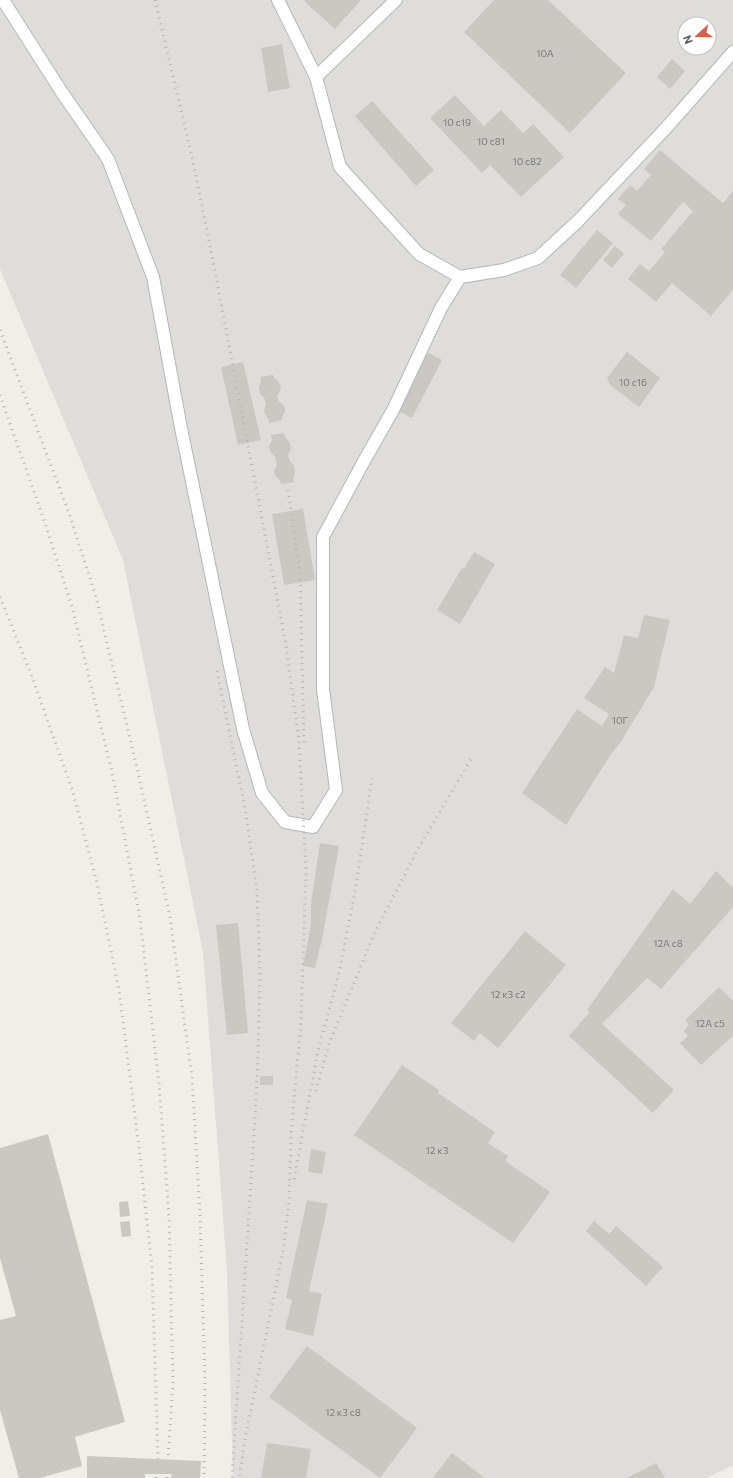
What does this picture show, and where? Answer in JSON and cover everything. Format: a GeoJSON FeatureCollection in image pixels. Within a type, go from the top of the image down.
{"type":"FeatureCollection","features":[{"type":"Feature","properties":{"kind":"lane"},"geometry":{"type":"LineString","coordinates":[[3,0],[61,91],[108,159],[153,277],[183,436],[242,729],[262,793],[286,822],[313,827],[336,790],[323,689],[323,537],[393,410],[441,308],[460,277]]}},
{"type":"Feature","properties":{"kind":"lane"},"geometry":{"type":"LineString","coordinates":[[278,0],[316,77],[340,166],[419,254],[460,277],[504,270],[538,258],[584,215],[666,128],[733,52]]}},
{"type":"Feature","properties":{"kind":"lane"},"geometry":{"type":"LineString","coordinates":[[316,77],[396,0]]}},
{"type":"Feature","properties":{"kind":"shaded area"},"geometry":{"type":"Polygon","coordinates":[[[0,0],[733,0],[733,1465],[707,1478],[233,1478],[227,1269],[203,952],[123,560],[0,269],[0,0]]]}},
{"type":"Feature","properties":{"kind":"building"},"geometry":{"type":"Polygon","coordinates":[[[361,0],[335,29],[304,1],[361,0]]]}},
{"type":"Feature","properties":{"kind":"building"},"geometry":{"type":"Polygon","coordinates":[[[494,0],[548,0],[626,73],[570,133],[464,32],[494,0]]]}},
{"type":"Feature","properties":{"kind":"building"},"geometry":{"type":"Polygon","coordinates":[[[282,44],[290,88],[268,92],[261,48],[282,44]]]}},
{"type":"Feature","properties":{"kind":"building"},"geometry":{"type":"Polygon","coordinates":[[[672,59],[685,71],[670,89],[657,77],[672,59]]]}},
{"type":"Feature","properties":{"kind":"building"},"geometry":{"type":"Polygon","coordinates":[[[455,95],[484,126],[501,110],[523,133],[533,124],[564,157],[521,197],[490,165],[482,173],[430,118],[455,95]]]}},
{"type":"Feature","properties":{"kind":"building"},"geometry":{"type":"Polygon","coordinates":[[[372,101],[434,170],[416,186],[355,116],[372,101]]]}},
{"type":"Feature","properties":{"kind":"building"},"geometry":{"type":"Polygon","coordinates":[[[660,150],[723,203],[733,191],[733,290],[711,316],[672,283],[656,302],[628,279],[640,264],[649,271],[665,252],[661,249],[693,211],[683,202],[651,241],[618,214],[626,205],[618,199],[630,185],[637,191],[651,175],[644,169],[660,150]]]}},
{"type":"Feature","properties":{"kind":"building"},"geometry":{"type":"Polygon","coordinates":[[[597,230],[613,243],[576,288],[560,275],[597,230]]]}},
{"type":"Feature","properties":{"kind":"building"},"geometry":{"type":"Polygon","coordinates":[[[615,246],[624,254],[612,268],[603,260],[615,246]]]}},
{"type":"Feature","properties":{"kind":"building"},"geometry":{"type":"Polygon","coordinates":[[[425,351],[442,360],[412,418],[395,409],[425,351]]]}},
{"type":"Feature","properties":{"kind":"building"},"geometry":{"type":"Polygon","coordinates":[[[627,352],[660,378],[639,407],[610,385],[607,378],[627,352]]]}},
{"type":"Feature","properties":{"kind":"building"},"geometry":{"type":"Polygon","coordinates":[[[243,362],[261,440],[238,445],[221,367],[243,362]]]}},
{"type":"Feature","properties":{"kind":"building"},"geometry":{"type":"Polygon","coordinates":[[[273,375],[281,386],[277,395],[278,400],[285,407],[285,411],[282,420],[270,423],[264,411],[266,404],[259,388],[261,381],[260,377],[273,375]]]}},
{"type":"Feature","properties":{"kind":"building"},"geometry":{"type":"Polygon","coordinates":[[[284,433],[285,437],[290,443],[291,450],[288,454],[290,462],[294,465],[295,472],[293,478],[294,482],[281,484],[274,472],[277,464],[269,446],[272,440],[271,435],[284,433]]]}},
{"type":"Feature","properties":{"kind":"building"},"geometry":{"type":"Polygon","coordinates":[[[303,509],[315,580],[284,585],[272,514],[303,509]]]}},
{"type":"Feature","properties":{"kind":"building"},"geometry":{"type":"Polygon","coordinates":[[[474,552],[495,564],[460,624],[437,610],[462,568],[464,569],[474,552]]]}},
{"type":"Feature","properties":{"kind":"building"},"geometry":{"type":"Polygon","coordinates":[[[644,615],[670,620],[654,687],[622,740],[610,756],[566,825],[522,793],[577,709],[602,726],[609,714],[584,698],[605,667],[614,673],[624,635],[638,638],[644,615]]]}},
{"type":"Feature","properties":{"kind":"building"},"geometry":{"type":"Polygon","coordinates":[[[320,843],[339,846],[323,935],[315,968],[303,966],[311,924],[311,903],[320,843]]]}},
{"type":"Feature","properties":{"kind":"building"},"geometry":{"type":"Polygon","coordinates":[[[716,871],[733,888],[733,907],[661,989],[647,978],[602,1024],[674,1090],[653,1113],[569,1036],[590,1012],[587,1010],[673,889],[690,904],[716,871]]]}},
{"type":"Feature","properties":{"kind":"building"},"geometry":{"type":"Polygon","coordinates":[[[238,923],[248,1033],[227,1035],[216,925],[238,923]]]}},
{"type":"Feature","properties":{"kind":"building"},"geometry":{"type":"Polygon","coordinates":[[[525,931],[566,965],[498,1048],[480,1033],[474,1041],[451,1023],[525,931]]]}},
{"type":"Feature","properties":{"kind":"building"},"geometry":{"type":"Polygon","coordinates":[[[719,987],[732,1000],[733,999],[733,1036],[701,1065],[680,1043],[688,1036],[684,1031],[689,1025],[685,1020],[719,987]]]}},
{"type":"Feature","properties":{"kind":"building"},"geometry":{"type":"Polygon","coordinates":[[[402,1065],[439,1090],[438,1093],[495,1132],[488,1143],[508,1156],[505,1161],[550,1192],[513,1243],[354,1135],[402,1065]]]}},
{"type":"Feature","properties":{"kind":"building"},"geometry":{"type":"Polygon","coordinates":[[[260,1076],[273,1076],[273,1085],[260,1085],[260,1076]]]}},
{"type":"Feature","properties":{"kind":"building"},"geometry":{"type":"Polygon","coordinates":[[[48,1134],[125,1422],[75,1437],[82,1466],[40,1478],[19,1478],[0,1410],[0,1320],[16,1316],[0,1258],[0,1148],[48,1134]]]}},
{"type":"Feature","properties":{"kind":"building"},"geometry":{"type":"Polygon","coordinates":[[[311,1149],[326,1152],[322,1174],[308,1172],[311,1149]]]}},
{"type":"Feature","properties":{"kind":"building"},"geometry":{"type":"Polygon","coordinates":[[[307,1200],[328,1204],[309,1291],[322,1294],[313,1336],[285,1329],[292,1300],[286,1298],[307,1200]]]}},
{"type":"Feature","properties":{"kind":"building"},"geometry":{"type":"Polygon","coordinates":[[[128,1201],[130,1216],[120,1217],[119,1202],[128,1201]]]}},
{"type":"Feature","properties":{"kind":"building"},"geometry":{"type":"Polygon","coordinates":[[[130,1221],[131,1236],[122,1237],[120,1222],[130,1221]]]}},
{"type":"Feature","properties":{"kind":"building"},"geometry":{"type":"Polygon","coordinates":[[[594,1221],[609,1234],[616,1226],[663,1267],[646,1286],[586,1231],[594,1221]]]}},
{"type":"Feature","properties":{"kind":"building"},"geometry":{"type":"Polygon","coordinates":[[[307,1346],[417,1428],[380,1478],[269,1397],[307,1346]]]}},
{"type":"Feature","properties":{"kind":"building"},"geometry":{"type":"Polygon","coordinates":[[[267,1443],[311,1449],[306,1478],[261,1478],[267,1443]]]}},
{"type":"Feature","properties":{"kind":"building"},"geometry":{"type":"Polygon","coordinates":[[[452,1453],[485,1478],[433,1478],[452,1453]]]}},
{"type":"Feature","properties":{"kind":"building"},"geometry":{"type":"Polygon","coordinates":[[[87,1456],[201,1461],[200,1478],[171,1478],[172,1474],[145,1474],[145,1478],[87,1478],[87,1456]]]}},
{"type":"Feature","properties":{"kind":"building"},"geometry":{"type":"Polygon","coordinates":[[[656,1463],[665,1478],[627,1478],[656,1463]]]}},
{"type":"Feature","properties":{"kind":"railway"},"geometry":{"type":"LineString","coordinates":[[155,0],[193,161],[213,261],[286,645],[299,741],[306,870],[301,1021],[291,1135],[289,1202],[283,1251],[246,1434],[239,1478]]}},
{"type":"Feature","properties":{"kind":"railway"},"geometry":{"type":"LineString","coordinates":[[0,330],[70,516],[96,597],[138,772],[170,917],[192,1078],[200,1214],[205,1385],[204,1478]]}},
{"type":"Feature","properties":{"kind":"railway"},"geometry":{"type":"LineString","coordinates":[[0,395],[46,526],[72,607],[112,772],[140,919],[159,1083],[169,1216],[173,1383],[168,1459]]}},
{"type":"Feature","properties":{"kind":"railway"},"geometry":{"type":"LineString","coordinates":[[288,490],[300,573],[304,744]]}},
{"type":"Feature","properties":{"kind":"railway"},"geometry":{"type":"LineString","coordinates":[[0,597],[31,674],[72,789],[97,883],[119,990],[139,1148],[152,1268],[158,1459]]}},
{"type":"Feature","properties":{"kind":"railway"},"geometry":{"type":"LineString","coordinates":[[217,671],[245,808],[257,891],[260,977],[257,1086],[232,1478]]}},
{"type":"Feature","properties":{"kind":"railway"},"geometry":{"type":"LineString","coordinates":[[316,1091],[329,1044],[374,934],[419,847],[471,759]]}},
{"type":"Feature","properties":{"kind":"railway"},"geometry":{"type":"LineString","coordinates":[[294,1179],[318,1051],[339,973],[356,887],[372,778]]}}]}
